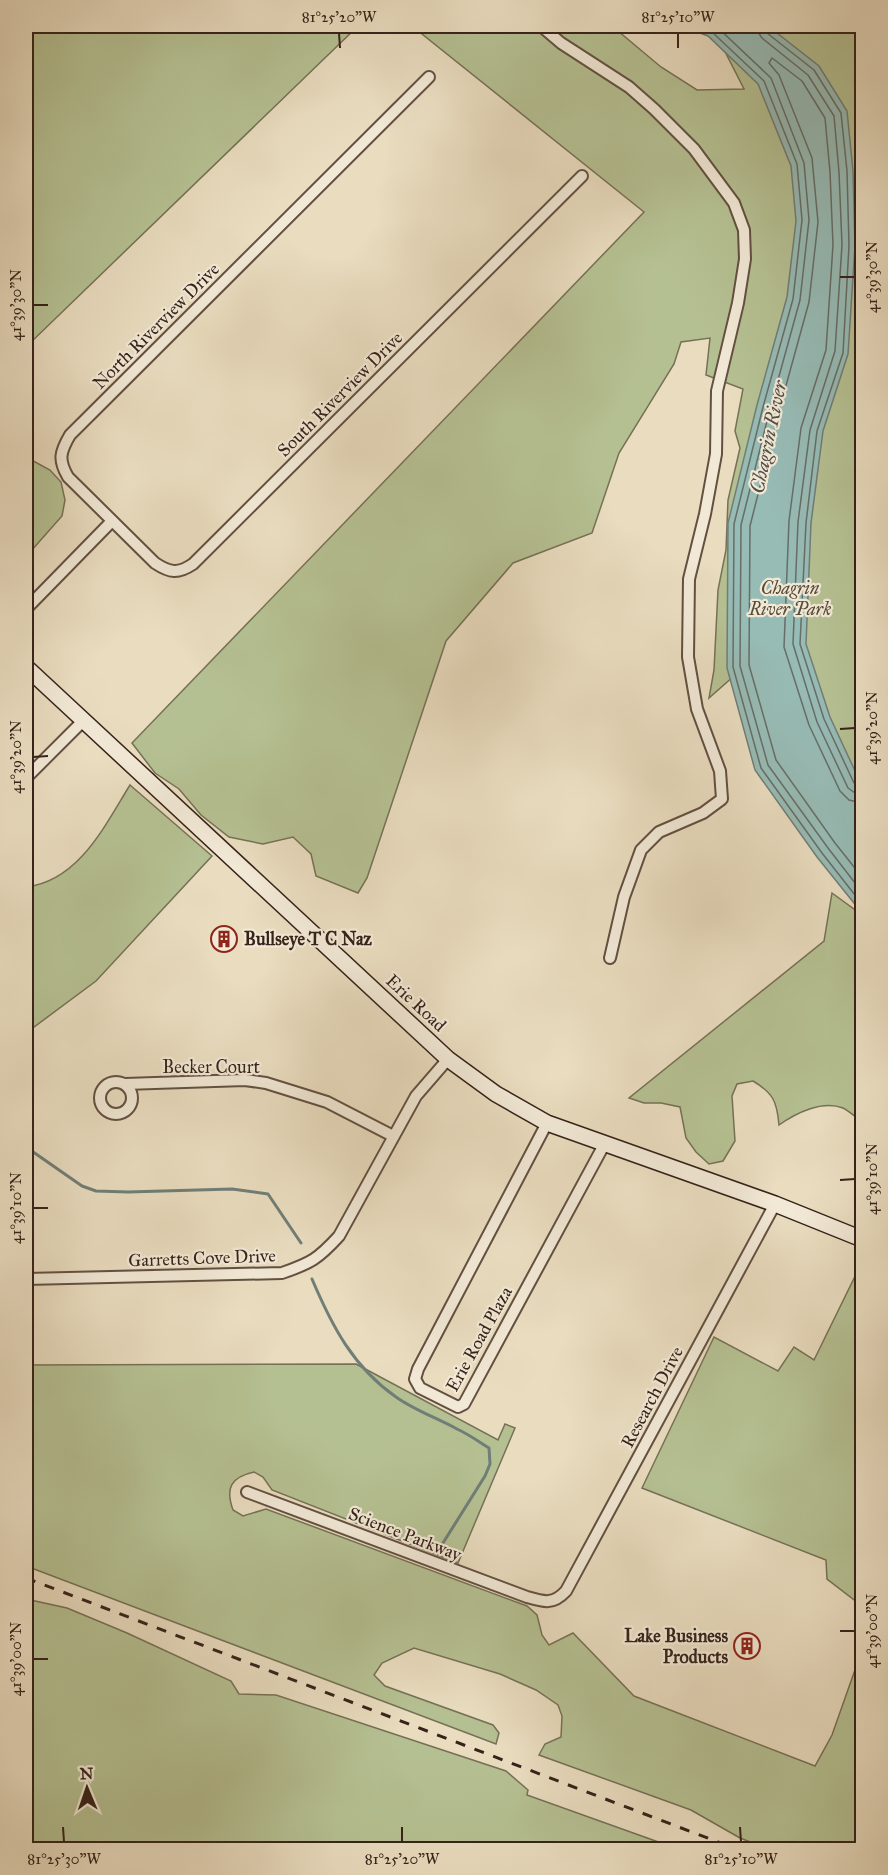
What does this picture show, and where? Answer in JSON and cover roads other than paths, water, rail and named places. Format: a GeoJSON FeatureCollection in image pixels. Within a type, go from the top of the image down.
{"type":"FeatureCollection","features":[{"type":"Feature","properties":{"kind":"street"},"geometry":{"type":"LineString","coordinates":[[541,26],[561,43],[628,87],[694,149],[735,203],[744,230],[745,258],[738,303],[717,391],[716,454],[705,514],[689,579],[688,657],[697,709],[720,771],[722,799],[703,813],[659,832],[641,850],[624,897],[610,958]]}},
{"type":"Feature","properties":{"kind":"street","name":"North Riverview Drive"},"geometry":{"type":"LineString","coordinates":[[112,521],[68,477],[63,468],[61,458],[63,447],[70,435],[429,77]]}},
{"type":"Feature","properties":{"kind":"street","name":"South Riverview Drive"},"geometry":{"type":"LineString","coordinates":[[112,521],[164,569],[174,572],[184,570],[193,564],[582,176]]}},
{"type":"Feature","properties":{"kind":"street"},"geometry":{"type":"LineString","coordinates":[[26,609],[112,521]]}},
{"type":"Feature","properties":{"kind":"street","name":"Erie Road"},"geometry":{"type":"LineString","coordinates":[[26,667],[448,1059],[496,1094],[547,1123],[775,1204],[862,1239]]}},
{"type":"Feature","properties":{"kind":"street"},"geometry":{"type":"LineString","coordinates":[[26,778],[83,721]]}},
{"type":"Feature","properties":{"kind":"street","name":"Garretts Cove Drive"},"geometry":{"type":"LineString","coordinates":[[26,1279],[282,1273],[306,1264],[322,1254],[339,1236],[416,1096],[448,1059]]}},
{"type":"Feature","properties":{"kind":"street","name":"Becker Court"},"geometry":{"type":"LineString","coordinates":[[125,1084],[245,1080],[266,1083],[327,1102],[393,1136]]}},
{"type":"Feature","properties":{"kind":"street","name":"Erie Road Plaza"},"geometry":{"type":"LineString","coordinates":[[547,1123],[418,1369],[415,1380],[420,1388],[458,1407],[464,1404],[605,1143]]}},
{"type":"Feature","properties":{"kind":"street","name":"Research Drive"},"geometry":{"type":"LineString","coordinates":[[553,1602],[566,1591],[775,1204]]}},
{"type":"Feature","properties":{"kind":"street","name":"Science Parkway"},"geometry":{"type":"LineString","coordinates":[[248,1492],[527,1597],[553,1602]]}},
{"type":"Feature","properties":{"kind":"water","name":"Chagrin River Park"},"geometry":{"type":"Polygon","coordinates":[[[681,26],[768,26],[819,66],[847,111],[853,171],[855,246],[848,354],[823,431],[811,523],[806,644],[830,717],[862,786],[862,913],[817,857],[755,770],[727,668],[728,523],[787,297],[796,221],[791,166],[758,84],[708,36],[681,26]]]}},
{"type":"Feature","properties":{"kind":"waterway"},"geometry":{"type":"LineString","coordinates":[[26,298],[29,302],[26,315]]}},
{"type":"Feature","properties":{"kind":"waterway"},"geometry":{"type":"LineString","coordinates":[[26,1147],[82,1186],[96,1191],[232,1189],[268,1194],[301,1243]]}},
{"type":"Feature","properties":{"kind":"waterway"},"geometry":{"type":"LineString","coordinates":[[312,1279],[336,1329],[368,1373],[410,1406],[465,1433],[489,1448],[490,1464],[485,1476],[443,1543]]}},
{"type":"Feature","properties":{"kind":"railway"},"geometry":{"type":"LineString","coordinates":[[26,1578],[739,1850]]}},
{"type":"Feature","properties":{"kind":"place","name":"Bullseye T C Naz"},"geometry":{"type":"Point","coordinates":[224,939]}},
{"type":"Feature","properties":{"kind":"place","name":"Lake Business Products"},"geometry":{"type":"Point","coordinates":[747,1646]}},
{"type":"Feature","properties":{"kind":"water label","name":"Chagrin River"},"geometry":{"type":"Point","coordinates":[768,437]}}]}
